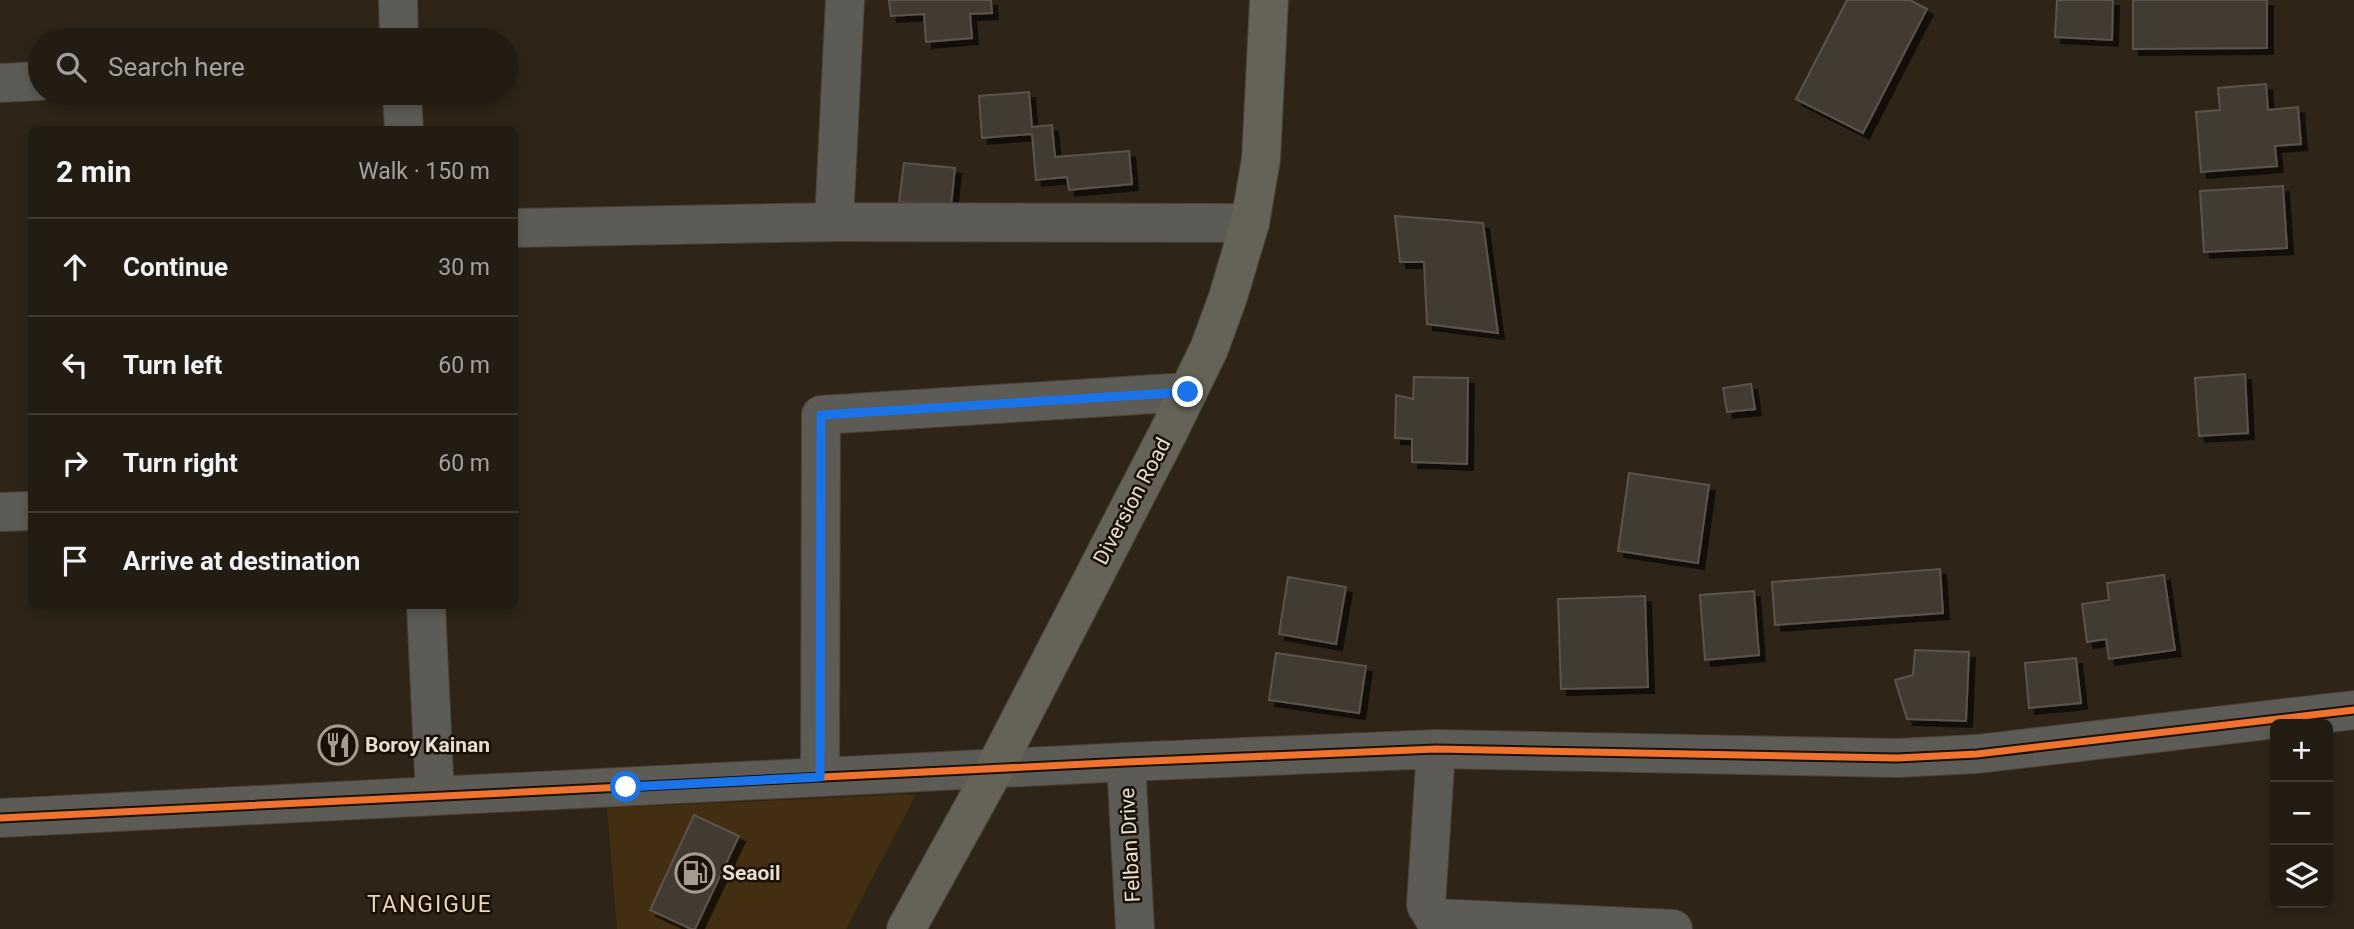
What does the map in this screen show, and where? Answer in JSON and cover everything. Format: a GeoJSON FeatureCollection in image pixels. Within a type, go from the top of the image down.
{"type":"FeatureCollection","features":[{"type":"Feature","properties":{"kind":"highway","name":"Diversion Road"},"geometry":{"type":"LineString","coordinates":[[906,929],[995,768],[1188,392],[1218,323],[1250,223],[1261,159],[1269,0]]}},
{"type":"Feature","properties":{"kind":"street"},"geometry":{"type":"LineString","coordinates":[[398,0],[399,28]]}},
{"type":"Feature","properties":{"kind":"street"},"geometry":{"type":"LineString","coordinates":[[834,222],[845,0]]}},
{"type":"Feature","properties":{"kind":"street"},"geometry":{"type":"LineString","coordinates":[[0,83],[28,82]]}},
{"type":"Feature","properties":{"kind":"street"},"geometry":{"type":"LineString","coordinates":[[403,105],[404,126]]}},
{"type":"Feature","properties":{"kind":"street"},"geometry":{"type":"LineString","coordinates":[[518,228],[834,222],[1250,223]]}},
{"type":"Feature","properties":{"kind":"street"},"geometry":{"type":"LineString","coordinates":[[820,777],[821,415],[1188,392]]}},
{"type":"Feature","properties":{"kind":"street"},"geometry":{"type":"LineString","coordinates":[[0,512],[28,511]]}},
{"type":"Feature","properties":{"kind":"street"},"geometry":{"type":"LineString","coordinates":[[426,609],[435,796]]}},
{"type":"Feature","properties":{"kind":"street"},"geometry":{"type":"LineString","coordinates":[[0,818],[995,768],[1436,749],[1898,758],[1977,754],[2354,710]]}},
{"type":"Feature","properties":{"kind":"street"},"geometry":{"type":"LineString","coordinates":[[1436,749],[1426,905],[1434,918],[1673,929]]}},
{"type":"Feature","properties":{"kind":"street","name":"Felban Drive"},"geometry":{"type":"LineString","coordinates":[[1126,762],[1135,929]]}},
{"type":"Feature","properties":{"kind":"shaded area"},"geometry":{"type":"Polygon","coordinates":[[[916,794],[846,929],[617,929],[607,808],[916,794]]]}},
{"type":"Feature","properties":{"kind":"building"},"geometry":{"type":"Polygon","coordinates":[[[889,0],[991,0],[992,13],[970,14],[972,38],[926,42],[924,14],[891,16],[889,0]]]}},
{"type":"Feature","properties":{"kind":"building"},"geometry":{"type":"Polygon","coordinates":[[[1847,0],[1910,0],[1927,9],[1863,133],[1796,99],[1847,0]]]}},
{"type":"Feature","properties":{"kind":"building"},"geometry":{"type":"Polygon","coordinates":[[[2057,0],[2113,0],[2112,40],[2055,37],[2057,0]]]}},
{"type":"Feature","properties":{"kind":"building"},"geometry":{"type":"Polygon","coordinates":[[[2133,0],[2267,0],[2267,48],[2133,49],[2133,0]]]}},
{"type":"Feature","properties":{"kind":"building"},"geometry":{"type":"Polygon","coordinates":[[[2266,84],[2268,110],[2298,107],[2301,144],[2275,146],[2277,166],[2201,172],[2196,112],[2220,110],[2218,88],[2266,84]]]}},
{"type":"Feature","properties":{"kind":"building"},"geometry":{"type":"Polygon","coordinates":[[[1029,92],[1032,127],[1052,125],[1055,157],[1129,151],[1132,184],[1069,190],[1067,177],[1036,180],[1032,134],[982,138],[979,96],[1029,92]]]}},
{"type":"Feature","properties":{"kind":"building"},"geometry":{"type":"Polygon","coordinates":[[[904,163],[955,168],[951,206],[899,202],[904,163]]]}},
{"type":"Feature","properties":{"kind":"building"},"geometry":{"type":"Polygon","coordinates":[[[2283,186],[2287,248],[2204,252],[2200,191],[2283,186]]]}},
{"type":"Feature","properties":{"kind":"building"},"geometry":{"type":"Polygon","coordinates":[[[1395,216],[1483,223],[1498,333],[1427,324],[1424,262],[1400,262],[1395,216]]]}},
{"type":"Feature","properties":{"kind":"building"},"geometry":{"type":"Polygon","coordinates":[[[2245,374],[2248,433],[2199,436],[2195,378],[2245,374]]]}},
{"type":"Feature","properties":{"kind":"building"},"geometry":{"type":"Polygon","coordinates":[[[1414,377],[1468,378],[1467,464],[1412,462],[1412,439],[1395,438],[1396,395],[1413,399],[1414,377]]]}},
{"type":"Feature","properties":{"kind":"building"},"geometry":{"type":"Polygon","coordinates":[[[1751,384],[1755,409],[1727,412],[1723,388],[1751,384]]]}},
{"type":"Feature","properties":{"kind":"building"},"geometry":{"type":"Polygon","coordinates":[[[1629,473],[1709,485],[1698,563],[1618,551],[1629,473]]]}},
{"type":"Feature","properties":{"kind":"building"},"geometry":{"type":"Polygon","coordinates":[[[1940,569],[1943,613],[1775,625],[1772,582],[1940,569]]]}},
{"type":"Feature","properties":{"kind":"building"},"geometry":{"type":"Polygon","coordinates":[[[2164,575],[2175,650],[2109,659],[2106,639],[2087,642],[2082,604],[2109,600],[2107,583],[2164,575]]]}},
{"type":"Feature","properties":{"kind":"building"},"geometry":{"type":"Polygon","coordinates":[[[1288,577],[1346,587],[1336,644],[1279,634],[1288,577]]]}},
{"type":"Feature","properties":{"kind":"building"},"geometry":{"type":"Polygon","coordinates":[[[1754,591],[1759,655],[1705,660],[1700,595],[1754,591]]]}},
{"type":"Feature","properties":{"kind":"building"},"geometry":{"type":"Polygon","coordinates":[[[1645,596],[1648,687],[1561,689],[1558,599],[1645,596]]]}},
{"type":"Feature","properties":{"kind":"building"},"geometry":{"type":"Polygon","coordinates":[[[1915,650],[1969,652],[1966,721],[1907,719],[1895,680],[1913,675],[1915,650]]]}},
{"type":"Feature","properties":{"kind":"building"},"geometry":{"type":"Polygon","coordinates":[[[1276,653],[1366,666],[1359,713],[1269,700],[1276,653]]]}},
{"type":"Feature","properties":{"kind":"building"},"geometry":{"type":"Polygon","coordinates":[[[2076,658],[2081,703],[2029,708],[2025,663],[2076,658]]]}},
{"type":"Feature","properties":{"kind":"building","name":"Seaoil"},"geometry":{"type":"Polygon","coordinates":[[[694,815],[739,836],[695,929],[691,929],[650,910],[694,815]]]}},
{"type":"Feature","properties":{"kind":"cycle path"},"geometry":{"type":"LineString","coordinates":[[0,818],[1436,749],[1897,758],[1977,754],[2354,710]]}},
{"type":"Feature","properties":{"kind":"place","name":"Boroy Kainan"},"geometry":{"type":"Point","coordinates":[338,745]}},
{"type":"Feature","properties":{"kind":"place","name":"Seaoil"},"geometry":{"type":"Point","coordinates":[695,873]}},
{"type":"Feature","properties":{"kind":"district","name":"TANGIGUE"},"geometry":{"type":"Point","coordinates":[430,904]}},
{"type":"Feature","properties":{"kind":"route"},"geometry":{"type":"LineString","coordinates":[[626,787],[820,777],[821,415],[1188,392]]}}]}
